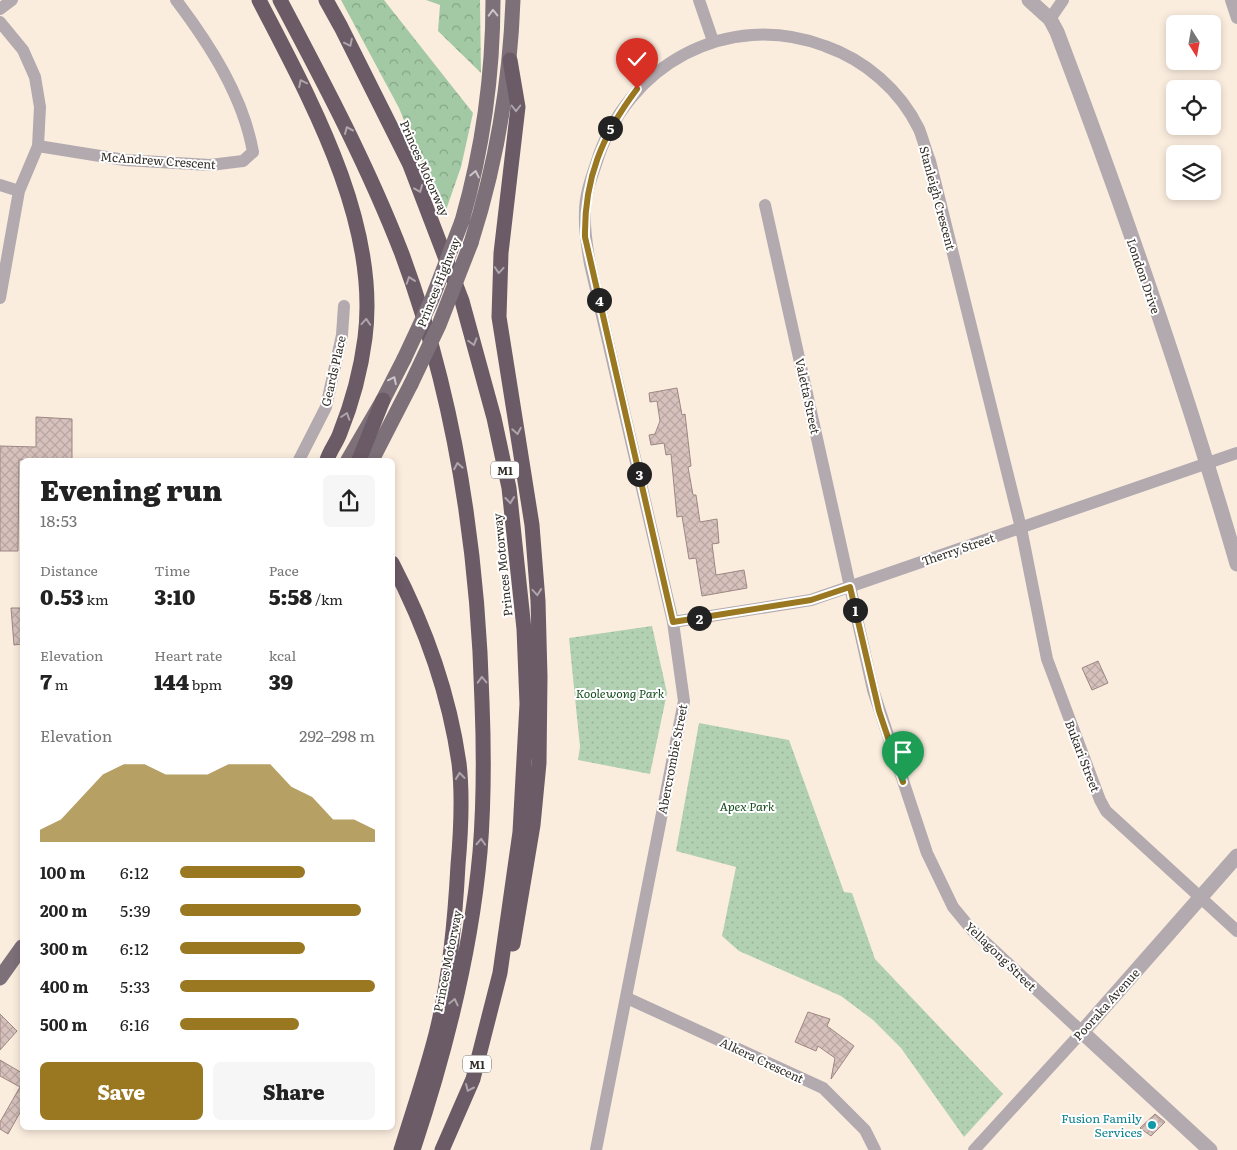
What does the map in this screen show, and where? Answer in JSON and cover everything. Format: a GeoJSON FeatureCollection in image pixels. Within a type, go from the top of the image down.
{"type":"FeatureCollection","features":[{"type":"Feature","properties":{"kind":"highway"},"geometry":{"type":"LineString","coordinates":[[260,0],[325,132],[359,234],[366,274],[366,329],[359,370],[340,434],[328,458]]}},
{"type":"Feature","properties":{"kind":"highway","name":"Princes Motorway"},"geometry":{"type":"LineString","coordinates":[[280,0],[340,112],[401,254],[442,386],[468,526],[480,642],[484,761],[480,853],[462,968],[441,1058],[413,1150]]}},
{"type":"Feature","properties":{"kind":"highway","name":"Princes Motorway"},"geometry":{"type":"LineString","coordinates":[[326,0],[410,165],[440,239],[462,301],[481,369],[509,488],[524,629],[527,704],[520,832],[500,973],[473,1079],[442,1150]]}},
{"type":"Feature","properties":{"kind":"highway"},"geometry":{"type":"LineString","coordinates":[[500,973],[508,967],[526,876],[535,808],[540,724],[540,636],[532,525],[499,317],[501,253],[518,107],[510,60]]}},
{"type":"Feature","properties":{"kind":"highway"},"geometry":{"type":"LineString","coordinates":[[360,458],[383,400]]}},
{"type":"Feature","properties":{"kind":"highway"},"geometry":{"type":"LineString","coordinates":[[395,569],[412,601],[442,682],[455,740],[461,788],[460,843],[451,946],[436,1032],[402,1150]]}},
{"type":"Feature","properties":{"kind":"highway"},"geometry":{"type":"LineString","coordinates":[[395,580],[427,642]]}},
{"type":"Feature","properties":{"kind":"main road","name":"Princes Highway"},"geometry":{"type":"LineString","coordinates":[[349,458],[404,359],[432,299],[462,221],[473,182],[487,107],[492,51],[493,0]]}},
{"type":"Feature","properties":{"kind":"main road","name":"Princes Highway"},"geometry":{"type":"LineString","coordinates":[[373,458],[439,325],[471,243],[483,203],[495,149],[510,60],[513,0]]}},
{"type":"Feature","properties":{"kind":"main road"},"geometry":{"type":"LineString","coordinates":[[0,978],[20,950]]}},
{"type":"Feature","properties":{"kind":"street"},"geometry":{"type":"LineString","coordinates":[[0,9],[12,0]]}},
{"type":"Feature","properties":{"kind":"street","name":"McAndrew Crescent"},"geometry":{"type":"LineString","coordinates":[[38,146],[125,160],[210,165],[243,161],[253,152],[249,129],[226,75],[176,0]]}},
{"type":"Feature","properties":{"kind":"street"},"geometry":{"type":"LineString","coordinates":[[699,0],[713,41]]}},
{"type":"Feature","properties":{"kind":"street","name":"London Drive"},"geometry":{"type":"LineString","coordinates":[[1029,0],[1050,19],[1092,124],[1208,462],[1237,564]]}},
{"type":"Feature","properties":{"kind":"street"},"geometry":{"type":"LineString","coordinates":[[1050,19],[1064,0]]}},
{"type":"Feature","properties":{"kind":"street"},"geometry":{"type":"LineString","coordinates":[[1231,0],[1237,18]]}},
{"type":"Feature","properties":{"kind":"street"},"geometry":{"type":"LineString","coordinates":[[0,22],[23,50],[35,77],[40,107],[38,146],[19,191],[0,298]]}},
{"type":"Feature","properties":{"kind":"street","name":"Stanleigh Crescent"},"geometry":{"type":"LineString","coordinates":[[601,311],[585,237],[585,211],[589,187],[600,150],[616,116],[637,89],[685,54],[713,41],[748,35],[784,36],[814,41],[854,58],[877,75],[896,94],[919,129],[930,161],[1020,528]]}},
{"type":"Feature","properties":{"kind":"street"},"geometry":{"type":"LineString","coordinates":[[0,185],[19,191]]}},
{"type":"Feature","properties":{"kind":"street","name":"Valetta Street"},"geometry":{"type":"LineString","coordinates":[[765,205],[850,587]]}},
{"type":"Feature","properties":{"kind":"street","name":"Geards Place"},"geometry":{"type":"LineString","coordinates":[[301,458],[326,407],[342,335],[344,306]]}},
{"type":"Feature","properties":{"kind":"street","name":"Abercrombie Street"},"geometry":{"type":"LineString","coordinates":[[596,1150],[684,701],[673,622],[601,311]]}},
{"type":"Feature","properties":{"kind":"street","name":"Therry Street"},"geometry":{"type":"LineString","coordinates":[[673,622],[811,600],[1237,453]]}},
{"type":"Feature","properties":{"kind":"street","name":"Bukari Street"},"geometry":{"type":"LineString","coordinates":[[1020,528],[1051,673],[1100,800],[1106,811],[1237,931]]}},
{"type":"Feature","properties":{"kind":"street","name":"Yellagong Street"},"geometry":{"type":"LineString","coordinates":[[850,587],[879,711],[927,853],[949,898],[972,930],[1210,1150]]}},
{"type":"Feature","properties":{"kind":"street","name":"Pooraka Avenue"},"geometry":{"type":"LineString","coordinates":[[974,1150],[1082,1032],[1237,856]]}},
{"type":"Feature","properties":{"kind":"street","name":"Alkera Crescent"},"geometry":{"type":"LineString","coordinates":[[626,998],[822,1088],[865,1130],[875,1150]]}},
{"type":"Feature","properties":{"kind":"green space"},"geometry":{"type":"Polygon","coordinates":[[[341,0],[384,0],[473,113],[461,167],[446,210],[438,203],[399,108],[341,0]]]}},
{"type":"Feature","properties":{"kind":"green space"},"geometry":{"type":"Polygon","coordinates":[[[426,0],[480,0],[481,73],[438,31],[440,5],[426,0]]]}},
{"type":"Feature","properties":{"kind":"green space","name":"Koolewong Park"},"geometry":{"type":"Polygon","coordinates":[[[652,626],[667,693],[650,774],[578,760],[580,747],[569,638],[652,626]]]}},
{"type":"Feature","properties":{"kind":"green space","name":"Apex Park"},"geometry":{"type":"Polygon","coordinates":[[[699,723],[789,740],[844,892],[852,893],[875,959],[1003,1094],[964,1137],[901,1048],[873,1020],[841,996],[739,951],[722,936],[736,867],[676,851],[699,723]]]}},
{"type":"Feature","properties":{"kind":"building"},"geometry":{"type":"Polygon","coordinates":[[[677,388],[682,415],[685,414],[691,466],[688,467],[693,495],[696,495],[700,522],[717,519],[719,543],[712,544],[716,575],[744,570],[747,588],[702,596],[696,558],[689,559],[682,516],[677,517],[671,454],[666,455],[664,443],[651,445],[649,435],[655,434],[660,421],[657,401],[650,402],[649,393],[677,388]]]}},
{"type":"Feature","properties":{"kind":"building"},"geometry":{"type":"Polygon","coordinates":[[[36,417],[72,419],[72,458],[20,458],[18,551],[0,551],[0,446],[36,447],[36,417]]]}},
{"type":"Feature","properties":{"kind":"building"},"geometry":{"type":"Polygon","coordinates":[[[11,608],[20,608],[20,644],[14,645],[11,608]]]}},
{"type":"Feature","properties":{"kind":"building"},"geometry":{"type":"Polygon","coordinates":[[[1098,661],[1108,683],[1092,690],[1082,668],[1098,661]]]}},
{"type":"Feature","properties":{"kind":"building"},"geometry":{"type":"Polygon","coordinates":[[[808,1012],[830,1019],[827,1026],[854,1046],[831,1079],[835,1058],[818,1046],[816,1051],[795,1042],[808,1012]]]}},
{"type":"Feature","properties":{"kind":"building"},"geometry":{"type":"Polygon","coordinates":[[[0,1014],[17,1031],[0,1050],[0,1014]]]}},
{"type":"Feature","properties":{"kind":"building"},"geometry":{"type":"Polygon","coordinates":[[[0,1060],[20,1072],[20,1087],[0,1076],[0,1060]]]}},
{"type":"Feature","properties":{"kind":"building"},"geometry":{"type":"Polygon","coordinates":[[[20,1087],[20,1113],[8,1134],[0,1129],[0,1122],[20,1087]]]}},
{"type":"Feature","properties":{"kind":"building","name":"Fusion Family Services"},"geometry":{"type":"Polygon","coordinates":[[[1155,1114],[1165,1122],[1151,1136],[1140,1128],[1155,1114]]]}},
{"type":"Feature","properties":{"kind":"place","name":"Fusion Family Services"},"geometry":{"type":"Point","coordinates":[1152,1125]}},
{"type":"Feature","properties":{"kind":"route"},"geometry":{"type":"LineString","coordinates":[[637,89],[616,116],[600,150],[587,196],[585,237],[673,622],[811,600],[850,587],[879,711],[903,782]]}}]}
